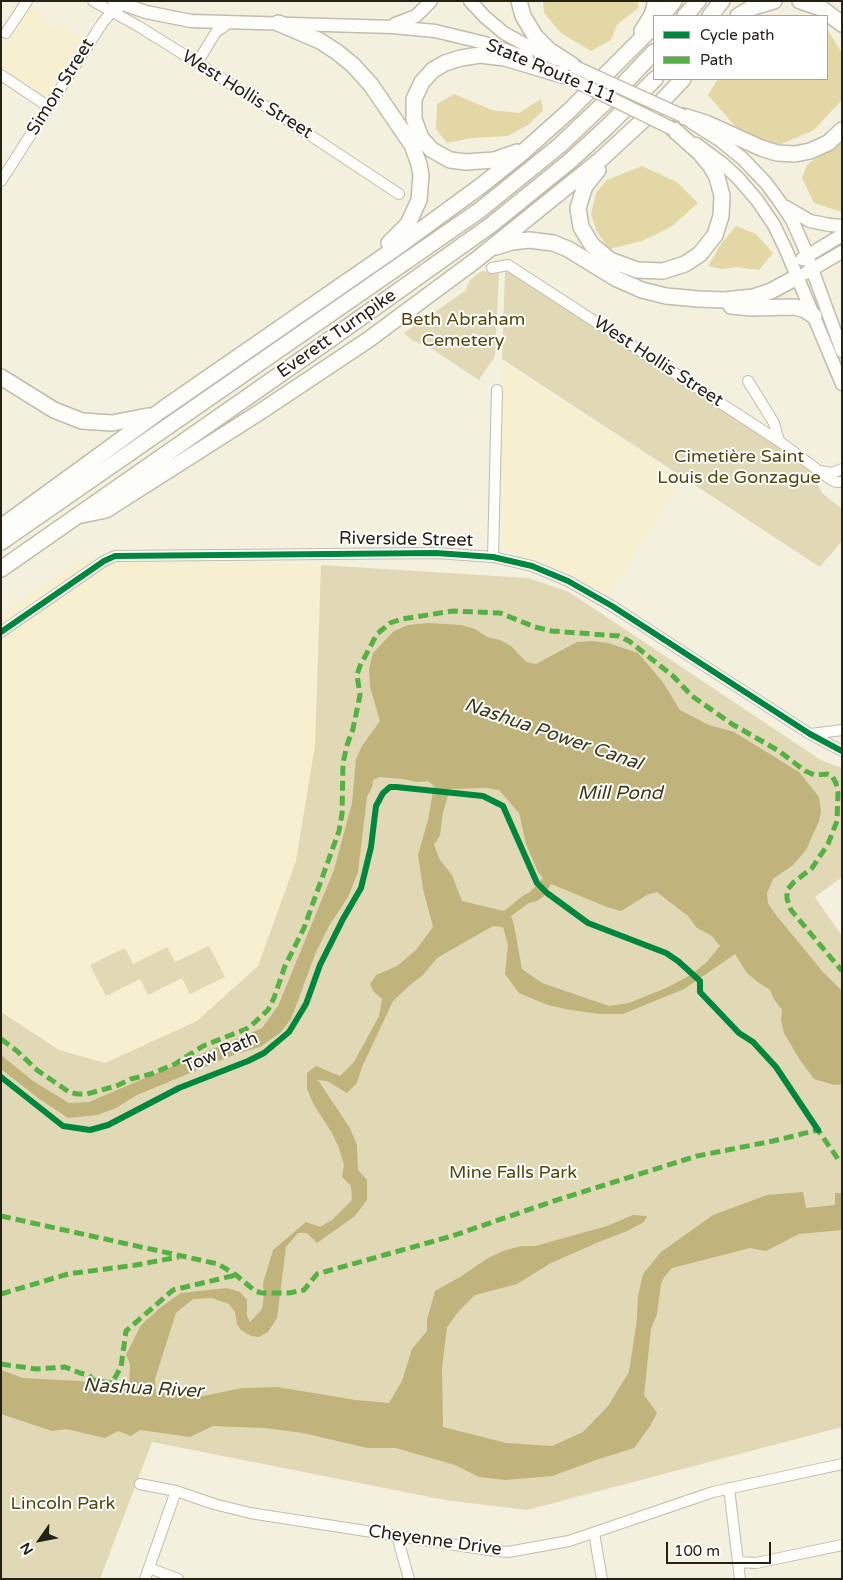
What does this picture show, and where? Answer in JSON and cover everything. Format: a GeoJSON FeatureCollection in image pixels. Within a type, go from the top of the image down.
{"type":"FeatureCollection","features":[{"type":"Feature","properties":{"kind":"highway"},"geometry":{"type":"LineString","coordinates":[[520,1],[525,20],[535,36],[570,72]]}},
{"type":"Feature","properties":{"kind":"highway"},"geometry":{"type":"LineString","coordinates":[[614,67],[647,24],[654,12],[656,1]]}},
{"type":"Feature","properties":{"kind":"highway"},"geometry":{"type":"LineString","coordinates":[[663,15],[674,1]]}},
{"type":"Feature","properties":{"kind":"highway"},"geometry":{"type":"LineString","coordinates":[[686,15],[698,1]]}},
{"type":"Feature","properties":{"kind":"highway"},"geometry":{"type":"LineString","coordinates":[[711,15],[722,1]]}},
{"type":"Feature","properties":{"kind":"highway"},"geometry":{"type":"LineString","coordinates":[[734,15],[744,1]]}},
{"type":"Feature","properties":{"kind":"highway"},"geometry":{"type":"LineString","coordinates":[[740,15],[753,7],[774,1]]}},
{"type":"Feature","properties":{"kind":"highway"},"geometry":{"type":"LineString","coordinates":[[800,1],[821,8],[842,24]]}},
{"type":"Feature","properties":{"kind":"highway"},"geometry":{"type":"LineString","coordinates":[[278,23],[324,43],[342,55],[357,69],[375,91],[409,141],[416,155],[421,175],[418,200],[412,217],[405,228],[317,303]]}},
{"type":"Feature","properties":{"kind":"highway"},"geometry":{"type":"LineString","coordinates":[[1,527],[163,409],[455,206],[541,137],[653,27]]}},
{"type":"Feature","properties":{"kind":"highway","name":"Everett Turnpike"},"geometry":{"type":"LineString","coordinates":[[1,542],[480,210],[559,146],[653,53]]}},
{"type":"Feature","properties":{"kind":"highway"},"geometry":{"type":"LineString","coordinates":[[541,137],[517,152],[494,160],[472,162],[450,160],[432,150],[417,132],[413,111],[415,96],[422,82],[433,70],[445,63],[467,57],[505,58],[570,72]]}},
{"type":"Feature","properties":{"kind":"highway","name":"Everett Turnpike"},"geometry":{"type":"LineString","coordinates":[[1,569],[491,225],[589,144],[654,80]]}},
{"type":"Feature","properties":{"kind":"highway"},"geometry":{"type":"LineString","coordinates":[[673,129],[703,156],[717,177],[722,201],[718,226],[713,239],[700,254],[681,266],[653,272],[637,270],[605,257],[588,240],[580,223],[579,204],[588,182],[682,80]]}},
{"type":"Feature","properties":{"kind":"highway"},"geometry":{"type":"LineString","coordinates":[[476,260],[606,155],[652,112]]}},
{"type":"Feature","properties":{"kind":"highway"},"geometry":{"type":"LineString","coordinates":[[683,116],[706,123],[760,148],[777,153],[795,154],[815,149],[832,140],[842,130]]}},
{"type":"Feature","properties":{"kind":"highway"},"geometry":{"type":"LineString","coordinates":[[76,516],[106,510],[151,482],[325,369],[476,260],[494,248],[506,244],[529,240],[544,241],[568,249],[617,279],[642,290],[660,295],[730,300],[753,297],[771,291],[797,278]]}},
{"type":"Feature","properties":{"kind":"highway"},"geometry":{"type":"LineString","coordinates":[[698,299],[746,308],[795,307],[814,316]]}},
{"type":"Feature","properties":{"kind":"highway"},"geometry":{"type":"LineString","coordinates":[[1,377],[60,412],[88,422],[106,424],[128,422],[163,409]]}},
{"type":"Feature","properties":{"kind":"main road"},"geometry":{"type":"LineString","coordinates":[[368,26],[407,21],[421,12],[431,1]]}},
{"type":"Feature","properties":{"kind":"main road","name":"State Route 111"},"geometry":{"type":"LineString","coordinates":[[470,1],[485,17],[510,36],[570,72],[673,129],[723,164],[750,192],[777,230],[842,384]]}},
{"type":"Feature","properties":{"kind":"main road","name":"State Route 111"},"geometry":{"type":"LineString","coordinates":[[113,7],[131,8],[179,20],[368,26],[434,31],[473,39],[515,53],[570,72],[683,116],[721,141],[743,159],[766,183],[780,202],[795,226],[842,351]]}},
{"type":"Feature","properties":{"kind":"main road"},"geometry":{"type":"LineString","coordinates":[[780,202],[808,220],[822,224],[842,226]]}},
{"type":"Feature","properties":{"kind":"main road"},"geometry":{"type":"LineString","coordinates":[[797,278],[798,264],[807,255],[842,235]]}},
{"type":"Feature","properties":{"kind":"main road"},"geometry":{"type":"LineString","coordinates":[[797,278],[842,252]]}},
{"type":"Feature","properties":{"kind":"street"},"geometry":{"type":"LineString","coordinates":[[6,33],[27,1]]}},
{"type":"Feature","properties":{"kind":"street","name":"West Hollis Street"},"geometry":{"type":"LineString","coordinates":[[93,1],[113,7],[399,194]]}},
{"type":"Feature","properties":{"kind":"street","name":"Simon Street"},"geometry":{"type":"LineString","coordinates":[[1,181],[113,7]]}},
{"type":"Feature","properties":{"kind":"street"},"geometry":{"type":"LineString","coordinates":[[197,63],[216,32],[229,23]]}},
{"type":"Feature","properties":{"kind":"street"},"geometry":{"type":"LineString","coordinates":[[1,75],[49,107]]}},
{"type":"Feature","properties":{"kind":"street","name":"West Hollis Street"},"geometry":{"type":"LineString","coordinates":[[492,268],[508,265],[779,441],[832,480],[842,482]]}},
{"type":"Feature","properties":{"kind":"street"},"geometry":{"type":"LineString","coordinates":[[748,381],[774,423],[779,441]]}},
{"type":"Feature","properties":{"kind":"street"},"geometry":{"type":"LineString","coordinates":[[493,557],[497,390]]}},
{"type":"Feature","properties":{"kind":"street"},"geometry":{"type":"LineString","coordinates":[[819,471],[832,473],[842,469]]}},
{"type":"Feature","properties":{"kind":"street","name":"Riverside Street"},"geometry":{"type":"LineString","coordinates":[[1,632],[98,565],[115,556],[436,553],[493,557],[532,566],[568,581],[612,606],[810,734],[842,751]]}},
{"type":"Feature","properties":{"kind":"street"},"geometry":{"type":"LineString","coordinates":[[810,734],[842,730]]}},
{"type":"Feature","properties":{"kind":"street","name":"Cheyenne Drive"},"geometry":{"type":"LineString","coordinates":[[140,1484],[176,1491],[214,1504],[250,1513],[508,1552],[554,1545],[706,1494],[842,1464]]}},
{"type":"Feature","properties":{"kind":"street"},"geometry":{"type":"LineString","coordinates":[[729,1488],[740,1579]]}},
{"type":"Feature","properties":{"kind":"street"},"geometry":{"type":"LineString","coordinates":[[145,1579],[176,1491]]}},
{"type":"Feature","properties":{"kind":"street"},"geometry":{"type":"LineString","coordinates":[[594,1533],[599,1552],[602,1579]]}},
{"type":"Feature","properties":{"kind":"street"},"geometry":{"type":"LineString","coordinates":[[397,1536],[409,1579]]}},
{"type":"Feature","properties":{"kind":"street"},"geometry":{"type":"LineString","coordinates":[[738,1562],[756,1563],[842,1545]]}},
{"type":"Feature","properties":{"kind":"street"},"geometry":{"type":"LineString","coordinates":[[149,1568],[178,1579]]}},
{"type":"Feature","properties":{"kind":"shaded area"},"geometry":{"type":"Polygon","coordinates":[[[543,1],[637,1],[639,7],[617,25],[611,40],[591,51],[561,33],[544,13],[543,1]]]}},
{"type":"Feature","properties":{"kind":"shaded area"},"geometry":{"type":"Polygon","coordinates":[[[31,8],[46,18],[44,22],[54,29],[58,23],[82,39],[45,96],[1,68],[1,53],[31,8]]]}},
{"type":"Feature","properties":{"kind":"shaded area"},"geometry":{"type":"Polygon","coordinates":[[[828,31],[842,53],[842,100],[814,130],[779,145],[740,132],[708,95],[717,80],[828,80],[828,31]]]}},
{"type":"Feature","properties":{"kind":"shaded area"},"geometry":{"type":"Polygon","coordinates":[[[454,94],[492,110],[519,113],[541,99],[543,110],[528,125],[508,136],[472,138],[447,143],[436,129],[437,104],[454,94]]]}},
{"type":"Feature","properties":{"kind":"shaded area"},"geometry":{"type":"Polygon","coordinates":[[[842,137],[842,212],[814,203],[802,178],[807,165],[842,137]]]}},
{"type":"Feature","properties":{"kind":"shaded area"},"geometry":{"type":"Polygon","coordinates":[[[642,166],[677,182],[698,203],[671,227],[642,241],[609,249],[596,230],[591,214],[596,193],[607,180],[642,166]]]}},
{"type":"Feature","properties":{"kind":"shaded area"},"geometry":{"type":"Polygon","coordinates":[[[736,226],[756,234],[773,253],[759,270],[736,267],[722,269],[708,266],[721,244],[736,226]]]}},
{"type":"Feature","properties":{"kind":"shaded area"},"geometry":{"type":"Polygon","coordinates":[[[501,361],[682,480],[608,595],[557,568],[535,559],[503,550],[501,361]]]}},
{"type":"Feature","properties":{"kind":"shaded area"},"geometry":{"type":"Polygon","coordinates":[[[80,560],[321,565],[315,745],[296,861],[258,966],[197,1021],[105,1063],[59,1050],[1,1012],[1,614],[80,560]]]}},
{"type":"Feature","properties":{"kind":"green space","name":"Beth Abraham Cemetery"},"geometry":{"type":"Polygon","coordinates":[[[481,271],[499,273],[495,356],[479,380],[434,350],[412,340],[404,333],[465,291],[470,280],[481,271]]]}},
{"type":"Feature","properties":{"kind":"green space","name":"Cimetière Saint Louis de Gonzague"},"geometry":{"type":"Polygon","coordinates":[[[508,271],[786,452],[812,473],[822,493],[842,509],[842,541],[820,567],[502,359],[505,272],[508,271]]]}},
{"type":"Feature","properties":{"kind":"green space","name":"Mine Falls Park"},"geometry":{"type":"Polygon","coordinates":[[[321,565],[528,578],[569,592],[821,760],[842,768],[842,877],[815,897],[842,936],[842,1427],[527,1510],[445,1500],[152,1442],[100,1579],[1,1579],[1,1012],[59,1050],[105,1063],[197,1021],[258,966],[296,861],[315,745],[321,565]]]}},
{"type":"Feature","properties":{"kind":"green space"},"geometry":{"type":"Polygon","coordinates":[[[209,946],[225,977],[190,994],[182,978],[148,995],[140,979],[106,996],[90,965],[125,948],[133,964],[167,947],[175,962],[209,946]]]}},
{"type":"Feature","properties":{"kind":"water"},"geometry":{"type":"Polygon","coordinates":[[[428,623],[461,625],[475,629],[487,637],[500,640],[511,646],[526,662],[536,664],[577,642],[608,643],[638,653],[662,681],[680,710],[709,725],[734,732],[799,772],[819,797],[821,811],[819,821],[806,850],[793,865],[773,879],[767,893],[768,903],[823,972],[842,991],[842,1084],[834,1085],[814,1079],[784,1033],[781,1020],[782,1010],[770,990],[747,973],[735,954],[684,989],[623,1014],[600,1014],[548,1005],[519,993],[505,974],[508,945],[503,927],[493,926],[437,958],[423,975],[393,1001],[362,1067],[357,1083],[347,1093],[327,1081],[318,1080],[350,1128],[357,1145],[358,1170],[367,1180],[367,1200],[355,1216],[317,1243],[307,1233],[298,1233],[286,1247],[277,1318],[268,1332],[259,1337],[251,1336],[241,1330],[237,1324],[235,1312],[229,1304],[212,1298],[193,1299],[176,1313],[155,1379],[156,1393],[203,1396],[242,1388],[277,1387],[356,1400],[389,1403],[402,1381],[412,1349],[427,1331],[427,1320],[435,1291],[488,1258],[503,1251],[521,1246],[535,1246],[607,1226],[633,1215],[647,1216],[644,1222],[627,1231],[551,1263],[517,1284],[475,1295],[459,1311],[447,1327],[442,1368],[443,1427],[506,1443],[552,1446],[583,1432],[608,1406],[629,1372],[637,1319],[638,1296],[643,1274],[661,1252],[713,1215],[767,1195],[803,1192],[806,1208],[835,1205],[835,1193],[842,1193],[842,1230],[799,1234],[766,1251],[750,1248],[672,1268],[661,1284],[657,1314],[651,1329],[644,1395],[657,1413],[650,1426],[634,1448],[552,1476],[505,1480],[479,1477],[455,1465],[396,1448],[367,1448],[303,1433],[265,1428],[213,1426],[190,1437],[140,1430],[131,1436],[118,1431],[105,1438],[66,1429],[52,1431],[1,1414],[1,1370],[23,1378],[80,1381],[129,1389],[130,1364],[126,1355],[141,1325],[161,1307],[181,1293],[227,1288],[240,1292],[247,1300],[247,1316],[250,1322],[262,1309],[263,1283],[273,1250],[306,1222],[320,1227],[332,1220],[352,1200],[351,1186],[342,1177],[344,1165],[339,1148],[307,1089],[307,1073],[316,1066],[340,1076],[354,1062],[379,1016],[382,999],[373,991],[370,984],[376,975],[397,966],[416,950],[433,927],[423,889],[418,855],[428,820],[434,786],[428,781],[417,782],[380,777],[373,780],[367,797],[358,872],[348,897],[329,926],[316,952],[291,1019],[280,1033],[260,1047],[236,1054],[137,1095],[116,1108],[97,1115],[68,1118],[38,1098],[1,1069],[1,1055],[33,1081],[69,1103],[89,1102],[262,1028],[278,1006],[334,870],[352,803],[356,759],[362,746],[380,721],[370,687],[369,669],[373,653],[394,631],[408,625],[428,623]],[[486,788],[450,789],[443,812],[440,835],[434,845],[440,860],[452,875],[462,901],[504,911],[530,892],[543,878],[538,872],[526,844],[519,813],[499,790],[486,788]],[[551,884],[544,896],[537,901],[529,903],[511,916],[522,969],[542,983],[609,1006],[629,1003],[666,988],[689,976],[706,963],[720,946],[712,936],[697,928],[688,916],[657,892],[647,895],[621,911],[551,884]]]}},
{"type":"Feature","properties":{"kind":"marked path"},"geometry":{"type":"LineString","coordinates":[[1,1039],[37,1070],[69,1092],[87,1094],[116,1086],[175,1064],[203,1046],[246,1029],[268,1010],[285,966],[304,928],[339,831],[342,814],[343,763],[360,695],[357,675],[360,666],[377,634],[390,623],[402,619],[453,611],[500,613],[535,627],[552,631],[619,636],[629,641],[673,676],[692,696],[732,724],[779,751],[805,771],[815,775],[827,774],[832,776],[838,793],[837,821],[828,844],[812,868],[787,890],[787,899],[791,910],[842,971]]}},
{"type":"Feature","properties":{"kind":"marked path"},"geometry":{"type":"LineString","coordinates":[[1,1216],[218,1264],[236,1275],[255,1291],[262,1293],[289,1293],[304,1290],[317,1274],[452,1236],[551,1202],[697,1156],[818,1130],[838,1159],[842,1161]]}},
{"type":"Feature","properties":{"kind":"marked path"},"geometry":{"type":"LineString","coordinates":[[1,1294],[68,1274],[179,1257]]}},
{"type":"Feature","properties":{"kind":"marked path"},"geometry":{"type":"LineString","coordinates":[[1,1364],[36,1369],[65,1367],[89,1375],[93,1380],[112,1383],[121,1367],[126,1331],[173,1290],[236,1275]]}},
{"type":"Feature","properties":{"kind":"cycle path"},"geometry":{"type":"LineString","coordinates":[[1,632],[104,561],[115,556],[436,553],[493,557],[532,566],[568,581],[612,606],[810,734],[842,751]]}},
{"type":"Feature","properties":{"kind":"cycle path","name":"Tow Path"},"geometry":{"type":"LineString","coordinates":[[1,1077],[63,1126],[90,1130],[108,1125],[179,1088],[264,1053],[289,1032],[306,1004],[320,965],[361,888],[371,847],[376,806],[383,793],[390,787],[396,787],[483,796],[503,806],[537,883],[547,893],[588,923],[666,953],[678,961],[700,981],[700,992],[739,1033],[753,1042],[776,1067],[818,1130]]}},
{"type":"Feature","properties":{"kind":"water label","name":"Nashua Power Canal"},"geometry":{"type":"Point","coordinates":[553,735]}},
{"type":"Feature","properties":{"kind":"water label","name":"Mill Pond"},"geometry":{"type":"Point","coordinates":[620,794]}},
{"type":"Feature","properties":{"kind":"water label","name":"Nashua River"},"geometry":{"type":"Point","coordinates":[143,1389]}},
{"type":"Feature","properties":{"kind":"park label","name":"Lincoln Park"},"geometry":{"type":"Point","coordinates":[63,1504]}}]}
